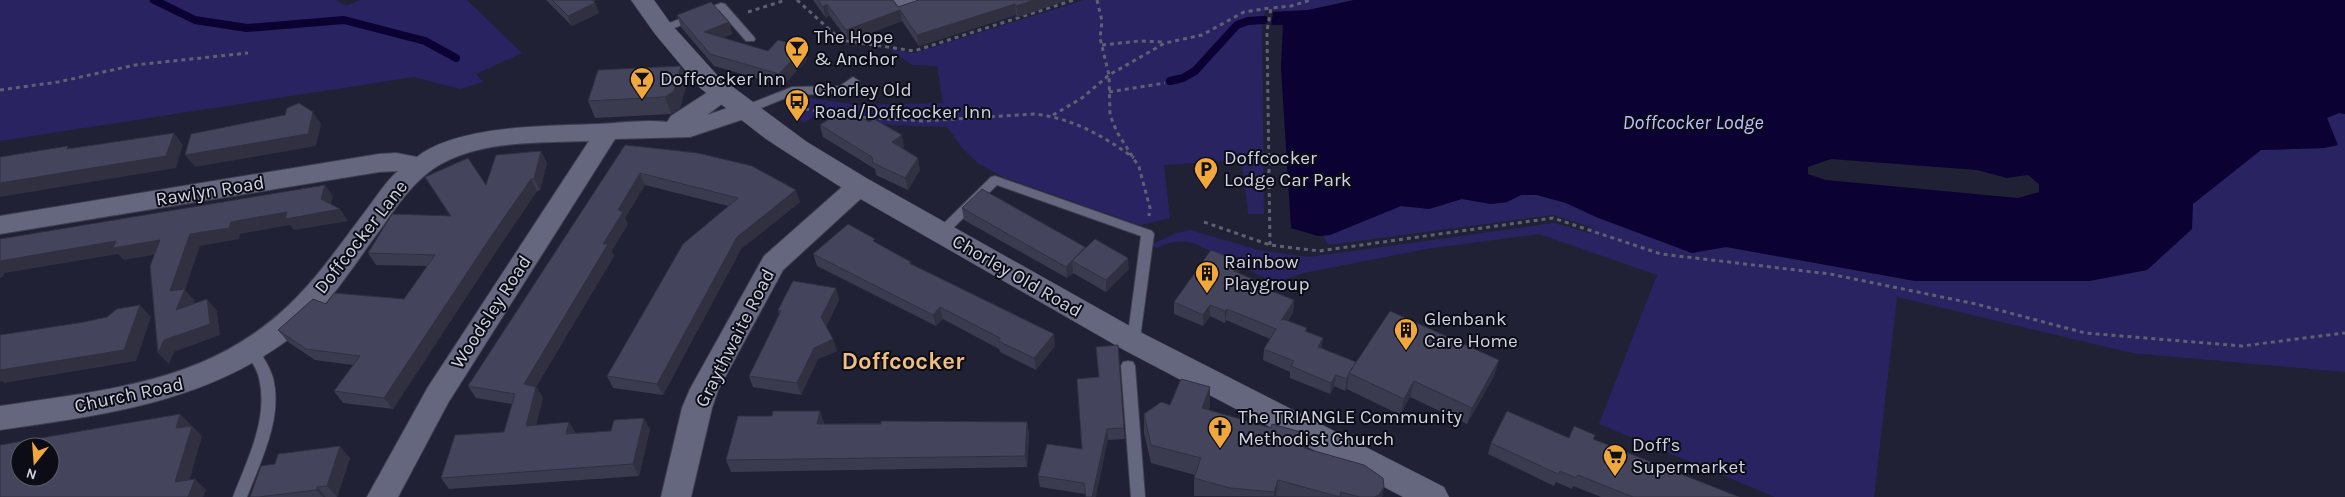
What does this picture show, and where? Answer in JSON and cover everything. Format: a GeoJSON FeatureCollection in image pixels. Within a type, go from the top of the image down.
{"type":"FeatureCollection","features":[{"type":"Feature","properties":{"kind":"main road","name":"Chorley Old Road"},"geometry":{"type":"LineString","coordinates":[[642,0],[663,29],[709,82],[775,133],[859,186],[942,233],[1131,354],[1433,497]]}},
{"type":"Feature","properties":{"kind":"street","name":"Doffcocker Lane"},"geometry":{"type":"LineString","coordinates":[[659,129],[694,113],[722,93]]}},
{"type":"Feature","properties":{"kind":"street","name":"Doffcocker Lane"},"geometry":{"type":"LineString","coordinates":[[252,350],[307,305],[390,196],[421,166],[447,150],[504,138],[608,131],[659,129],[676,131],[690,129],[745,110]]}},
{"type":"Feature","properties":{"kind":"street","name":"Woodsley Road"},"geometry":{"type":"LineString","coordinates":[[382,497],[438,394],[608,131]]}},
{"type":"Feature","properties":{"kind":"street","name":"Rawlyn Road"},"geometry":{"type":"LineString","coordinates":[[0,225],[379,163],[396,162],[421,166]]}},
{"type":"Feature","properties":{"kind":"street","name":"Graythwaite Road"},"geometry":{"type":"LineString","coordinates":[[676,497],[697,408],[704,389],[766,273],[782,254],[859,186]]}},
{"type":"Feature","properties":{"kind":"street","name":"Church Road"},"geometry":{"type":"LineString","coordinates":[[0,418],[163,391],[197,380],[226,366],[252,350]]}},
{"type":"Feature","properties":{"kind":"lane"},"geometry":{"type":"LineString","coordinates":[[663,29],[721,6],[750,39]]}},
{"type":"Feature","properties":{"kind":"lane"},"geometry":{"type":"LineString","coordinates":[[745,110],[792,91],[843,90],[853,81]]}},
{"type":"Feature","properties":{"kind":"lane"},"geometry":{"type":"LineString","coordinates":[[942,233],[995,180],[1148,234],[1131,354],[1138,497]]}},
{"type":"Feature","properties":{"kind":"lane"},"geometry":{"type":"LineString","coordinates":[[240,497],[265,426],[268,402],[266,378],[252,350]]}},
{"type":"Feature","properties":{"kind":"path"},"geometry":{"type":"LineString","coordinates":[[746,12],[786,0]]}},
{"type":"Feature","properties":{"kind":"path"},"geometry":{"type":"LineString","coordinates":[[797,0],[841,40],[914,51],[1074,0]]}},
{"type":"Feature","properties":{"kind":"path"},"geometry":{"type":"LineString","coordinates":[[1097,0],[1102,21],[1100,38],[1109,75],[1110,115],[1116,132],[1139,167],[1150,208],[1148,234]]}},
{"type":"Feature","properties":{"kind":"path"},"geometry":{"type":"LineString","coordinates":[[1102,45],[1131,41],[1165,42],[1202,35],[1244,12],[1292,6],[1311,0]]}},
{"type":"Feature","properties":{"kind":"path"},"geometry":{"type":"LineString","coordinates":[[1270,245],[1267,31],[1271,8]]}},
{"type":"Feature","properties":{"kind":"path"},"geometry":{"type":"LineString","coordinates":[[1052,115],[1082,98],[1109,75],[1165,42]]}},
{"type":"Feature","properties":{"kind":"path"},"geometry":{"type":"LineString","coordinates":[[0,90],[58,82],[135,65],[248,53]]}},
{"type":"Feature","properties":{"kind":"path"},"geometry":{"type":"LineString","coordinates":[[1109,92],[1165,83]]}},
{"type":"Feature","properties":{"kind":"path"},"geometry":{"type":"LineString","coordinates":[[799,108],[886,121],[922,122],[1034,114],[1052,115],[1080,124],[1102,136],[1134,158]]}},
{"type":"Feature","properties":{"kind":"path"},"geometry":{"type":"LineString","coordinates":[[1204,222],[1270,245],[1319,251],[1553,218],[1661,254],[1830,274],[1976,304],[2085,333],[2242,346],[2345,333]]}},
{"type":"Feature","properties":{"kind":"shaded area"},"geometry":{"type":"Polygon","coordinates":[[[0,0],[336,0],[346,6],[360,0],[467,0],[522,53],[476,74],[483,82],[460,89],[414,77],[0,141],[0,0]]]}},
{"type":"Feature","properties":{"kind":"shaded area"},"geometry":{"type":"Polygon","coordinates":[[[1084,0],[1354,0],[1308,10],[1265,11],[1262,27],[1264,214],[1248,214],[1242,160],[1164,165],[1170,218],[1140,225],[1005,178],[979,164],[962,148],[947,127],[893,125],[813,117],[804,123],[791,113],[796,96],[858,105],[943,103],[937,66],[912,65],[889,49],[914,53],[1084,0]]]}},
{"type":"Feature","properties":{"kind":"shaded area"},"geometry":{"type":"Polygon","coordinates":[[[2339,113],[2345,114],[2345,372],[2132,353],[1897,297],[1874,497],[1775,497],[1599,424],[1657,275],[1539,234],[1426,249],[1304,273],[1275,283],[1194,243],[1175,242],[1157,248],[1151,245],[1176,233],[1190,230],[1259,250],[1309,257],[1554,223],[1589,233],[1591,227],[1553,215],[1328,245],[1323,235],[1330,235],[1401,206],[1429,209],[1462,199],[1491,204],[1507,202],[1521,195],[1537,195],[1566,203],[1596,217],[1692,253],[1726,247],[1915,281],[2089,281],[2147,270],[2192,229],[2192,204],[2261,150],[2324,148],[2337,145],[2326,117],[2339,113]]]}},
{"type":"Feature","properties":{"kind":"water","name":"Doffcocker Lodge"},"geometry":{"type":"Polygon","coordinates":[[[1354,0],[2345,0],[2345,114],[2339,113],[2327,118],[2338,145],[2324,148],[2261,150],[2193,204],[2192,229],[2147,270],[2089,281],[1915,281],[1726,247],[1692,253],[1596,217],[1566,203],[1537,195],[1521,195],[1507,202],[1491,204],[1462,199],[1429,209],[1401,206],[1330,235],[1318,236],[1291,228],[1281,68],[1283,25],[1271,25],[1273,12],[1308,10],[1354,0]],[[1831,159],[1808,167],[1808,174],[1826,180],[2018,198],[2039,192],[2039,184],[2028,175],[2007,178],[1977,170],[1831,159]]]}},
{"type":"Feature","properties":{"kind":"building"},"geometry":{"type":"Polygon","coordinates":[[[552,0],[592,0],[595,3],[568,16],[552,0]]]}},
{"type":"Feature","properties":{"kind":"building"},"geometry":{"type":"Polygon","coordinates":[[[818,0],[893,0],[898,7],[919,0],[1034,0],[1016,6],[1015,4],[917,35],[900,10],[846,30],[827,4],[823,7],[818,0]]]}},
{"type":"Feature","properties":{"kind":"building"},"geometry":{"type":"Polygon","coordinates":[[[711,2],[729,22],[704,32],[768,51],[778,40],[804,47],[779,74],[710,54],[677,15],[711,2]]]}},
{"type":"Feature","properties":{"kind":"building"},"geometry":{"type":"Polygon","coordinates":[[[681,66],[674,91],[665,97],[588,101],[598,70],[681,66]]]}},
{"type":"Feature","properties":{"kind":"building"},"geometry":{"type":"Polygon","coordinates":[[[299,103],[313,112],[308,134],[185,155],[191,134],[285,115],[287,108],[299,103]]]}},
{"type":"Feature","properties":{"kind":"building"},"geometry":{"type":"Polygon","coordinates":[[[844,109],[869,122],[874,119],[902,135],[892,142],[918,158],[905,178],[873,163],[872,157],[820,125],[844,109]]]}},
{"type":"Feature","properties":{"kind":"building"},"geometry":{"type":"Polygon","coordinates":[[[174,133],[166,156],[0,183],[0,157],[68,146],[67,149],[174,133]]]}},
{"type":"Feature","properties":{"kind":"building"},"geometry":{"type":"Polygon","coordinates":[[[625,145],[698,153],[752,166],[796,190],[737,237],[657,384],[607,376],[683,244],[738,198],[640,173],[618,210],[623,212],[603,244],[608,244],[524,384],[536,387],[526,426],[569,422],[566,434],[611,431],[614,420],[644,418],[633,464],[441,478],[455,435],[504,432],[515,394],[468,386],[625,145]]]}},
{"type":"Feature","properties":{"kind":"building"},"geometry":{"type":"Polygon","coordinates":[[[541,151],[534,179],[531,179],[490,238],[384,398],[334,391],[360,356],[306,349],[278,330],[313,299],[326,304],[334,293],[404,299],[435,255],[368,253],[392,214],[451,216],[425,177],[468,158],[486,185],[496,155],[541,151]]]}},
{"type":"Feature","properties":{"kind":"building"},"geometry":{"type":"Polygon","coordinates":[[[325,185],[321,199],[340,209],[285,219],[287,212],[231,222],[229,228],[190,234],[170,291],[185,289],[176,310],[207,299],[210,324],[164,340],[158,353],[150,266],[160,240],[113,248],[116,241],[0,261],[0,239],[325,185]]]}},
{"type":"Feature","properties":{"kind":"building"},"geometry":{"type":"Polygon","coordinates":[[[982,189],[1085,247],[1066,267],[962,208],[982,189]]]}},
{"type":"Feature","properties":{"kind":"building"},"geometry":{"type":"Polygon","coordinates":[[[848,224],[875,239],[873,241],[911,262],[909,263],[1054,334],[1034,358],[998,341],[1000,338],[940,307],[933,315],[813,254],[848,224]]]}},
{"type":"Feature","properties":{"kind":"building"},"geometry":{"type":"Polygon","coordinates":[[[1095,239],[1128,258],[1106,280],[1072,261],[1095,239]]]}},
{"type":"Feature","properties":{"kind":"building"},"geometry":{"type":"Polygon","coordinates":[[[1211,250],[1240,262],[1234,271],[1259,282],[1257,285],[1294,300],[1281,321],[1283,319],[1307,328],[1305,331],[1323,338],[1318,347],[1356,362],[1347,379],[1336,375],[1331,383],[1291,366],[1294,361],[1264,349],[1276,329],[1227,309],[1225,311],[1210,305],[1203,315],[1174,302],[1211,250]]]}},
{"type":"Feature","properties":{"kind":"building"},"geometry":{"type":"Polygon","coordinates":[[[793,281],[836,288],[821,317],[833,339],[814,348],[797,383],[749,376],[781,311],[778,310],[793,281]]]}},
{"type":"Feature","properties":{"kind":"building"},"geometry":{"type":"Polygon","coordinates":[[[140,305],[124,350],[0,370],[0,335],[84,322],[107,317],[117,309],[140,305]]]}},
{"type":"Feature","properties":{"kind":"building","name":"Glenbank Care Home"},"geometry":{"type":"Polygon","coordinates":[[[1390,311],[1499,360],[1472,408],[1414,381],[1404,399],[1349,373],[1390,311]]]}},
{"type":"Feature","properties":{"kind":"building"},"geometry":{"type":"Polygon","coordinates":[[[1118,345],[1124,428],[1107,429],[1092,497],[1086,497],[1084,483],[1038,476],[1047,444],[1082,449],[1077,379],[1099,377],[1096,347],[1118,345]]]}},
{"type":"Feature","properties":{"kind":"building","name":"The TRIANGLE Community Methodist Church"},"geometry":{"type":"Polygon","coordinates":[[[1181,379],[1210,387],[1202,408],[1271,428],[1272,424],[1308,434],[1304,448],[1364,465],[1383,478],[1384,487],[1379,495],[1374,497],[1360,497],[1341,492],[1340,497],[1278,480],[1274,492],[1230,488],[1194,478],[1201,458],[1151,445],[1144,414],[1161,402],[1170,405],[1181,379]]]}},
{"type":"Feature","properties":{"kind":"building"},"geometry":{"type":"Polygon","coordinates":[[[773,411],[820,411],[817,424],[881,424],[881,421],[1027,422],[1025,456],[726,460],[738,416],[772,416],[773,411]]]}},
{"type":"Feature","properties":{"kind":"building"},"geometry":{"type":"Polygon","coordinates":[[[1507,411],[1569,438],[1574,426],[1595,435],[1593,439],[1739,497],[1633,497],[1578,475],[1576,478],[1560,471],[1558,474],[1491,443],[1507,411]]]}},
{"type":"Feature","properties":{"kind":"building"},"geometry":{"type":"Polygon","coordinates":[[[180,414],[176,428],[192,426],[175,482],[195,479],[188,497],[0,497],[0,445],[10,443],[10,487],[60,487],[60,437],[46,437],[180,414]]]}},
{"type":"Feature","properties":{"kind":"building"},"geometry":{"type":"Polygon","coordinates":[[[340,446],[327,486],[317,487],[316,490],[250,497],[261,466],[275,464],[278,454],[340,446]]]}},
{"type":"Feature","properties":{"kind":"waterway"},"geometry":{"type":"LineString","coordinates":[[154,0],[195,20],[247,28],[344,20],[425,41],[456,58]]}},
{"type":"Feature","properties":{"kind":"waterway"},"geometry":{"type":"LineString","coordinates":[[1170,81],[1183,78],[1195,71],[1237,25],[1248,21],[1264,20]]}},
{"type":"Feature","properties":{"kind":"place","name":"The Hope & Anchor"},"geometry":{"type":"Point","coordinates":[797,69]}},
{"type":"Feature","properties":{"kind":"place","name":"Doffcocker Inn"},"geometry":{"type":"Point","coordinates":[642,100]}},
{"type":"Feature","properties":{"kind":"place","name":"Chorley Old Road/Doffcocker Inn"},"geometry":{"type":"Point","coordinates":[797,122]}},
{"type":"Feature","properties":{"kind":"place","name":"Doffcocker Lodge Car Park"},"geometry":{"type":"Point","coordinates":[1206,190]}},
{"type":"Feature","properties":{"kind":"place","name":"Rainbow Playgroup"},"geometry":{"type":"Point","coordinates":[1207,294]}},
{"type":"Feature","properties":{"kind":"place","name":"Glenbank Care Home"},"geometry":{"type":"Point","coordinates":[1406,351]}},
{"type":"Feature","properties":{"kind":"place","name":"The TRIANGLE Community Methodist Church"},"geometry":{"type":"Point","coordinates":[1220,449]}},
{"type":"Feature","properties":{"kind":"place","name":"Doff's Supermarket"},"geometry":{"type":"Point","coordinates":[1615,477]}},
{"type":"Feature","properties":{"kind":"district","name":"Doffcocker"},"geometry":{"type":"Point","coordinates":[903,361]}}]}
